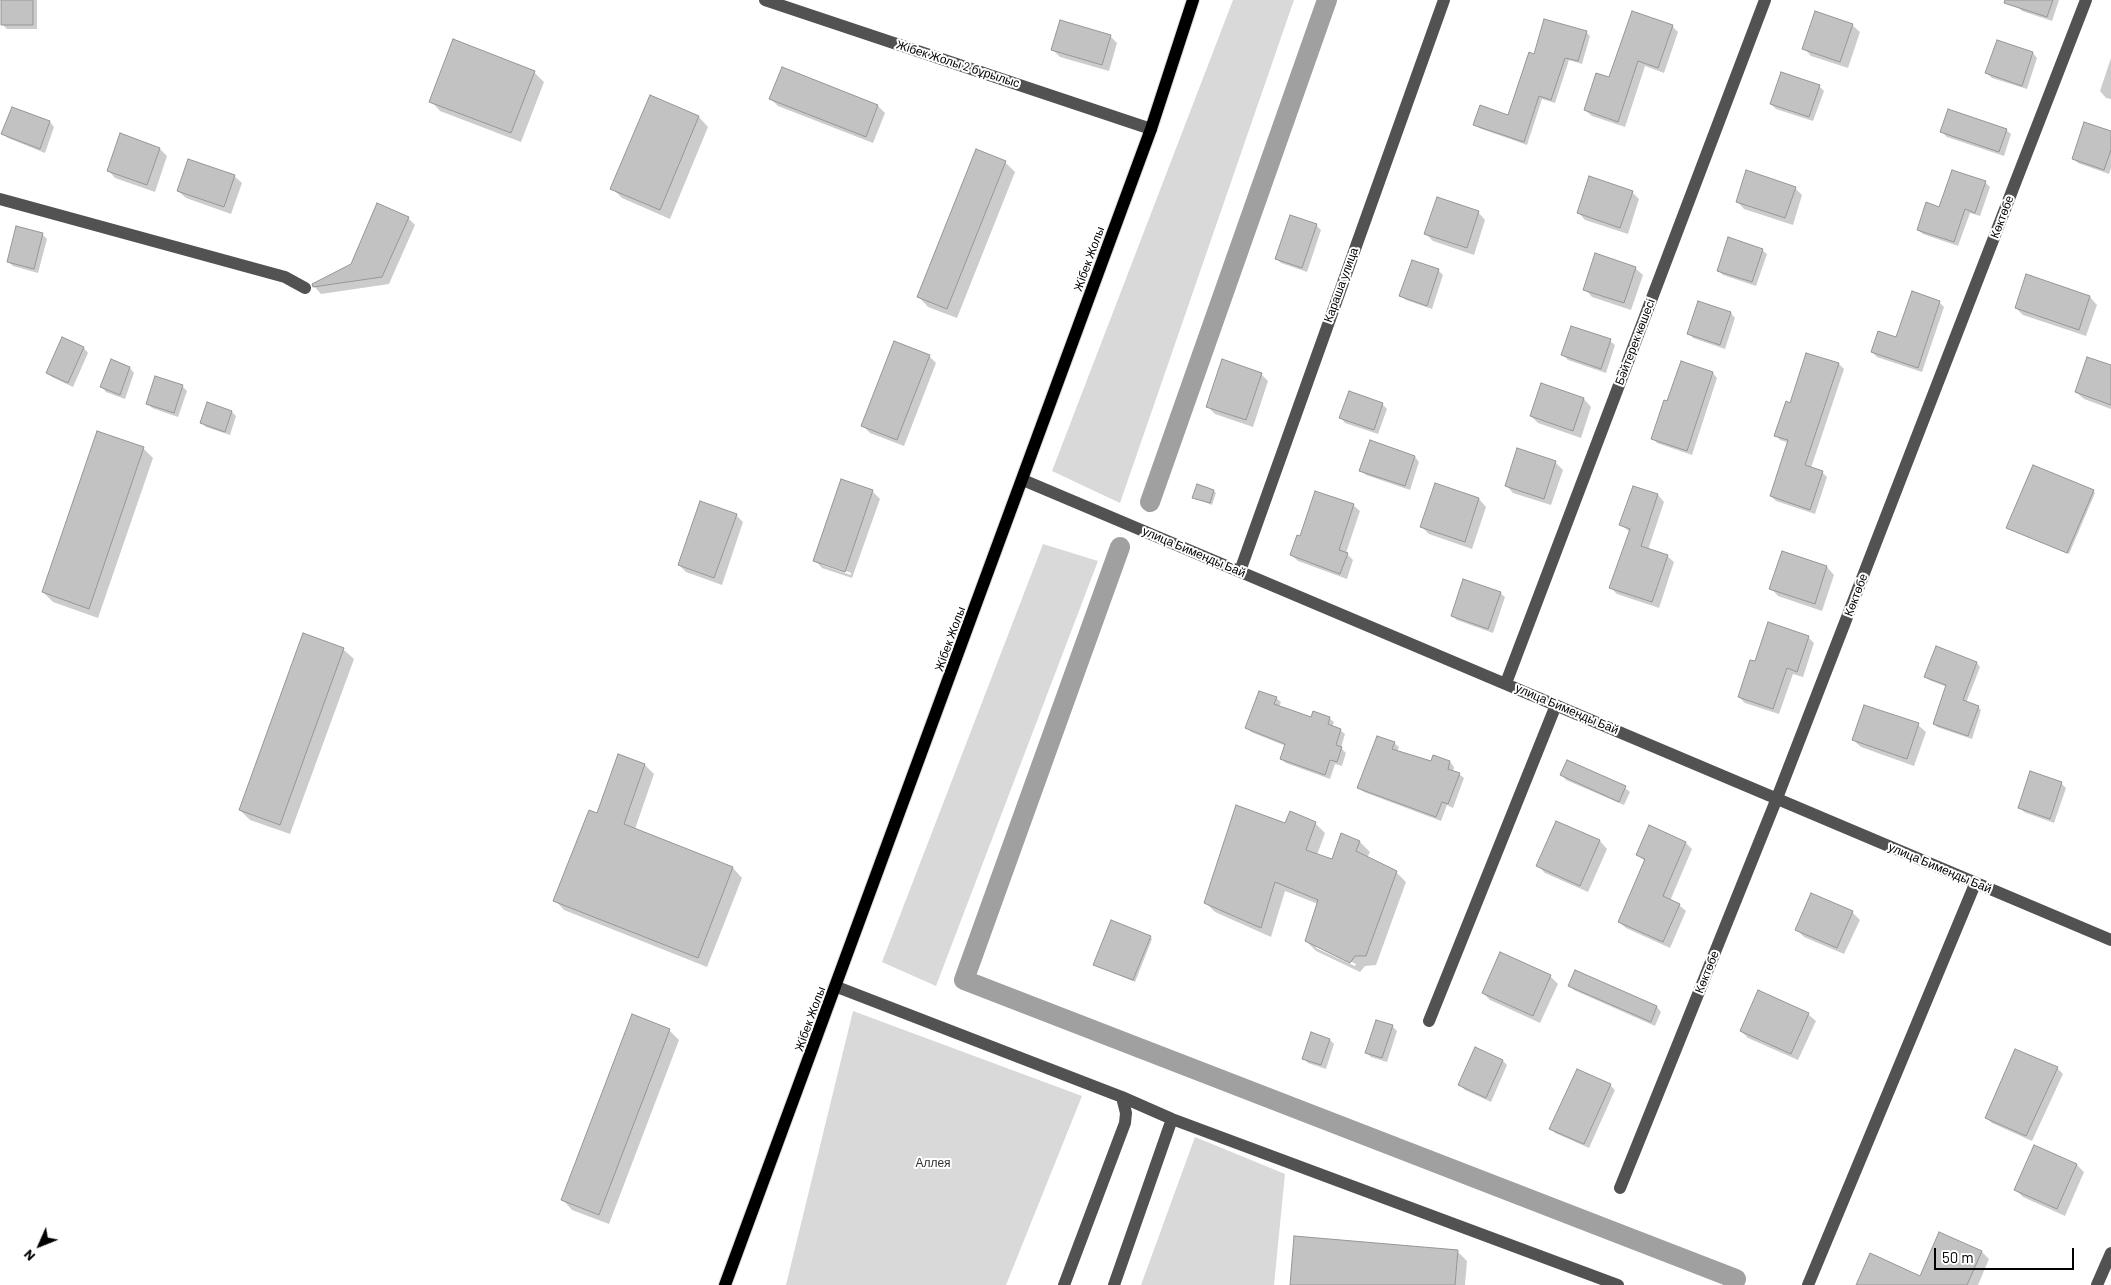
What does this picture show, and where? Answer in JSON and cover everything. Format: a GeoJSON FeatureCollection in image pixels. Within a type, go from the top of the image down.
{"type":"FeatureCollection","features":[{"type":"Feature","properties":{"kind":"main road","name":"Жібек Жолы"},"geometry":{"type":"LineString","coordinates":[[725,1285],[1151,129],[1193,0]]}},
{"type":"Feature","properties":{"kind":"street","name":"Жібек Жолы 2 бұрылыс"},"geometry":{"type":"LineString","coordinates":[[765,0],[1151,129]]}},
{"type":"Feature","properties":{"kind":"street","name":"Караша улица"},"geometry":{"type":"LineString","coordinates":[[1240,571],[1444,0]]}},
{"type":"Feature","properties":{"kind":"street","name":"Бәйтерек көшесі"},"geometry":{"type":"LineString","coordinates":[[1506,684],[1765,0]]}},
{"type":"Feature","properties":{"kind":"street","name":"Көктөбе"},"geometry":{"type":"LineString","coordinates":[[1620,1188],[1777,798],[2086,0]]}},
{"type":"Feature","properties":{"kind":"street"},"geometry":{"type":"LineString","coordinates":[[0,199],[276,275],[305,288]]}},
{"type":"Feature","properties":{"kind":"street","name":"улица Бименды Бай"},"geometry":{"type":"LineString","coordinates":[[1023,480],[2111,940]]}},
{"type":"Feature","properties":{"kind":"street"},"geometry":{"type":"LineString","coordinates":[[1428,1021],[1556,705]]}},
{"type":"Feature","properties":{"kind":"street"},"geometry":{"type":"LineString","coordinates":[[1808,1285],[1975,884]]}},
{"type":"Feature","properties":{"kind":"street"},"geometry":{"type":"LineString","coordinates":[[836,987],[1122,1097],[1172,1120],[1618,1285]]}},
{"type":"Feature","properties":{"kind":"street"},"geometry":{"type":"LineString","coordinates":[[1064,1285],[1125,1122],[1126,1113],[1122,1097]]}},
{"type":"Feature","properties":{"kind":"street"},"geometry":{"type":"LineString","coordinates":[[1114,1285],[1172,1120]]}},
{"type":"Feature","properties":{"kind":"street"},"geometry":{"type":"LineString","coordinates":[[2097,1285],[2111,1253]]}},
{"type":"Feature","properties":{"kind":"green space"},"geometry":{"type":"Polygon","coordinates":[[[1233,0],[1294,0],[1120,503],[1052,471],[1233,0]]]}},
{"type":"Feature","properties":{"kind":"green space"},"geometry":{"type":"Polygon","coordinates":[[[1043,544],[1098,561],[936,986],[882,962],[1043,544]]]}},
{"type":"Feature","properties":{"kind":"green space","name":"Аллея"},"geometry":{"type":"Polygon","coordinates":[[[853,1011],[1082,1096],[1006,1285],[786,1285],[853,1011]]]}},
{"type":"Feature","properties":{"kind":"green space"},"geometry":{"type":"Polygon","coordinates":[[[1195,1137],[1285,1174],[1274,1285],[1141,1285],[1195,1137]]]}},
{"type":"Feature","properties":{"kind":"building"},"geometry":{"type":"Polygon","coordinates":[[[1,0],[33,0],[33,25],[1,25],[1,0]]]}},
{"type":"Feature","properties":{"kind":"building"},"geometry":{"type":"Polygon","coordinates":[[[2005,0],[2053,0],[2047,17],[2004,3],[2005,0]]]}},
{"type":"Feature","properties":{"kind":"building"},"geometry":{"type":"Polygon","coordinates":[[[1632,11],[1673,25],[1658,68],[1638,61],[1618,122],[1584,110],[1596,73],[1609,77],[1632,11]]]}},
{"type":"Feature","properties":{"kind":"building"},"geometry":{"type":"Polygon","coordinates":[[[1815,11],[1853,24],[1840,62],[1802,49],[1815,11]]]}},
{"type":"Feature","properties":{"kind":"building"},"geometry":{"type":"Polygon","coordinates":[[[1544,19],[1587,31],[1578,61],[1565,58],[1551,100],[1539,96],[1524,142],[1473,125],[1480,105],[1508,115],[1529,52],[1534,54],[1544,19]]]}},
{"type":"Feature","properties":{"kind":"building"},"geometry":{"type":"Polygon","coordinates":[[[1060,20],[1111,35],[1102,65],[1051,50],[1060,20]]]}},
{"type":"Feature","properties":{"kind":"building"},"geometry":{"type":"Polygon","coordinates":[[[453,39],[535,71],[511,133],[429,102],[453,39]]]}},
{"type":"Feature","properties":{"kind":"building"},"geometry":{"type":"Polygon","coordinates":[[[1997,40],[2033,52],[2022,86],[1985,73],[1997,40]]]}},
{"type":"Feature","properties":{"kind":"building"},"geometry":{"type":"Polygon","coordinates":[[[782,67],[878,105],[866,137],[769,99],[782,67]]]}},
{"type":"Feature","properties":{"kind":"building"},"geometry":{"type":"Polygon","coordinates":[[[1781,72],[1820,85],[1809,117],[1770,104],[1781,72]]]}},
{"type":"Feature","properties":{"kind":"building"},"geometry":{"type":"Polygon","coordinates":[[[650,95],[699,116],[660,210],[610,189],[650,95]]]}},
{"type":"Feature","properties":{"kind":"building"},"geometry":{"type":"Polygon","coordinates":[[[12,107],[50,121],[40,149],[1,134],[12,107]]]}},
{"type":"Feature","properties":{"kind":"building"},"geometry":{"type":"Polygon","coordinates":[[[1948,109],[2007,129],[1999,152],[1940,132],[1948,109]]]}},
{"type":"Feature","properties":{"kind":"building"},"geometry":{"type":"Polygon","coordinates":[[[2084,122],[2111,131],[2111,150],[2104,170],[2072,159],[2084,122]]]}},
{"type":"Feature","properties":{"kind":"building"},"geometry":{"type":"Polygon","coordinates":[[[120,133],[160,148],[147,185],[107,171],[120,133]]]}},
{"type":"Feature","properties":{"kind":"building"},"geometry":{"type":"Polygon","coordinates":[[[976,149],[1006,161],[947,309],[917,297],[976,149]]]}},
{"type":"Feature","properties":{"kind":"building"},"geometry":{"type":"Polygon","coordinates":[[[188,159],[235,175],[224,207],[177,191],[188,159]]]}},
{"type":"Feature","properties":{"kind":"building"},"geometry":{"type":"Polygon","coordinates":[[[1746,170],[1796,187],[1785,218],[1736,202],[1746,170]]]}},
{"type":"Feature","properties":{"kind":"building"},"geometry":{"type":"Polygon","coordinates":[[[1952,170],[1986,181],[1975,213],[1965,209],[1954,242],[1917,230],[1926,202],[1939,207],[1952,170]]]}},
{"type":"Feature","properties":{"kind":"building"},"geometry":{"type":"Polygon","coordinates":[[[1589,176],[1633,191],[1620,228],[1577,213],[1589,176]]]}},
{"type":"Feature","properties":{"kind":"building"},"geometry":{"type":"Polygon","coordinates":[[[1437,197],[1479,211],[1467,248],[1424,234],[1437,197]]]}},
{"type":"Feature","properties":{"kind":"building"},"geometry":{"type":"Polygon","coordinates":[[[377,203],[409,217],[382,277],[313,287],[312,284],[351,264],[377,203]]]}},
{"type":"Feature","properties":{"kind":"building"},"geometry":{"type":"Polygon","coordinates":[[[1290,215],[1317,224],[1302,268],[1275,259],[1290,215]]]}},
{"type":"Feature","properties":{"kind":"building"},"geometry":{"type":"Polygon","coordinates":[[[16,226],[43,233],[34,269],[7,262],[16,226]]]}},
{"type":"Feature","properties":{"kind":"building"},"geometry":{"type":"Polygon","coordinates":[[[1728,237],[1763,249],[1752,282],[1717,271],[1728,237]]]}},
{"type":"Feature","properties":{"kind":"building"},"geometry":{"type":"Polygon","coordinates":[[[1595,253],[1636,267],[1624,303],[1583,290],[1595,253]]]}},
{"type":"Feature","properties":{"kind":"building"},"geometry":{"type":"Polygon","coordinates":[[[1412,260],[1439,269],[1427,306],[1399,296],[1412,260]]]}},
{"type":"Feature","properties":{"kind":"building"},"geometry":{"type":"Polygon","coordinates":[[[2026,274],[2090,296],[2079,330],[2015,308],[2026,274]]]}},
{"type":"Feature","properties":{"kind":"building"},"geometry":{"type":"Polygon","coordinates":[[[1912,291],[1940,301],[1918,368],[1871,352],[1878,331],[1896,337],[1912,291]]]}},
{"type":"Feature","properties":{"kind":"building"},"geometry":{"type":"Polygon","coordinates":[[[1698,301],[1731,312],[1720,345],[1687,334],[1698,301]]]}},
{"type":"Feature","properties":{"kind":"building"},"geometry":{"type":"Polygon","coordinates":[[[1571,326],[1611,339],[1601,369],[1561,355],[1571,326]]]}},
{"type":"Feature","properties":{"kind":"building"},"geometry":{"type":"Polygon","coordinates":[[[62,337],[84,347],[68,383],[46,373],[62,337]]]}},
{"type":"Feature","properties":{"kind":"building"},"geometry":{"type":"Polygon","coordinates":[[[894,341],[930,355],[897,440],[861,426],[894,341]]]}},
{"type":"Feature","properties":{"kind":"building"},"geometry":{"type":"Polygon","coordinates":[[[1806,353],[1839,363],[1805,465],[1823,471],[1810,510],[1770,496],[1788,440],[1774,436],[1786,401],[1790,403],[1806,353]]]}},
{"type":"Feature","properties":{"kind":"building"},"geometry":{"type":"Polygon","coordinates":[[[2087,357],[2111,365],[2111,405],[2075,392],[2087,357]]]}},
{"type":"Feature","properties":{"kind":"building"},"geometry":{"type":"Polygon","coordinates":[[[111,359],[130,367],[120,395],[100,387],[111,359]]]}},
{"type":"Feature","properties":{"kind":"building"},"geometry":{"type":"Polygon","coordinates":[[[1222,359],[1262,373],[1246,420],[1206,407],[1222,359]]]}},
{"type":"Feature","properties":{"kind":"building"},"geometry":{"type":"Polygon","coordinates":[[[1681,361],[1713,372],[1687,451],[1651,439],[1664,400],[1667,401],[1681,361]]]}},
{"type":"Feature","properties":{"kind":"building"},"geometry":{"type":"Polygon","coordinates":[[[155,376],[183,385],[174,413],[146,404],[155,376]]]}},
{"type":"Feature","properties":{"kind":"building"},"geometry":{"type":"Polygon","coordinates":[[[1541,383],[1584,398],[1573,431],[1530,416],[1541,383]]]}},
{"type":"Feature","properties":{"kind":"building"},"geometry":{"type":"Polygon","coordinates":[[[1349,391],[1383,403],[1374,430],[1339,418],[1349,391]]]}},
{"type":"Feature","properties":{"kind":"building"},"geometry":{"type":"Polygon","coordinates":[[[207,402],[232,411],[225,432],[200,423],[207,402]]]}},
{"type":"Feature","properties":{"kind":"building"},"geometry":{"type":"Polygon","coordinates":[[[97,431],[144,447],[89,609],[42,592],[97,431]]]}},
{"type":"Feature","properties":{"kind":"building"},"geometry":{"type":"Polygon","coordinates":[[[1370,440],[1415,456],[1405,486],[1359,471],[1370,440]]]}},
{"type":"Feature","properties":{"kind":"building"},"geometry":{"type":"Polygon","coordinates":[[[1517,448],[1556,461],[1544,499],[1505,486],[1517,448]]]}},
{"type":"Feature","properties":{"kind":"building"},"geometry":{"type":"Polygon","coordinates":[[[2033,465],[2094,490],[2067,553],[2006,528],[2033,465]]]}},
{"type":"Feature","properties":{"kind":"building"},"geometry":{"type":"Polygon","coordinates":[[[841,479],[873,490],[845,572],[813,561],[841,479]]]}},
{"type":"Feature","properties":{"kind":"building"},"geometry":{"type":"Polygon","coordinates":[[[1435,483],[1479,498],[1465,542],[1420,527],[1435,483]]]}},
{"type":"Feature","properties":{"kind":"building"},"geometry":{"type":"Polygon","coordinates":[[[1197,484],[1214,490],[1210,503],[1192,498],[1197,484]]]}},
{"type":"Feature","properties":{"kind":"building"},"geometry":{"type":"Polygon","coordinates":[[[1633,486],[1658,494],[1641,546],[1668,555],[1652,602],[1609,588],[1630,529],[1619,525],[1633,486]]]}},
{"type":"Feature","properties":{"kind":"building"},"geometry":{"type":"Polygon","coordinates":[[[1315,491],[1354,504],[1339,550],[1348,553],[1340,574],[1290,555],[1297,535],[1300,536],[1315,491]]]}},
{"type":"Feature","properties":{"kind":"building"},"geometry":{"type":"Polygon","coordinates":[[[700,501],[737,514],[714,578],[678,565],[700,501]]]}},
{"type":"Feature","properties":{"kind":"building"},"geometry":{"type":"Polygon","coordinates":[[[1782,551],[1827,566],[1815,604],[1769,589],[1782,551]]]}},
{"type":"Feature","properties":{"kind":"building"},"geometry":{"type":"Polygon","coordinates":[[[1463,579],[1501,592],[1488,629],[1451,616],[1463,579]]]}},
{"type":"Feature","properties":{"kind":"building"},"geometry":{"type":"Polygon","coordinates":[[[1768,622],[1809,636],[1797,672],[1787,668],[1773,709],[1738,697],[1750,660],[1755,661],[1768,622]]]}},
{"type":"Feature","properties":{"kind":"building"},"geometry":{"type":"Polygon","coordinates":[[[303,633],[344,648],[280,825],[239,810],[303,633]]]}},
{"type":"Feature","properties":{"kind":"building"},"geometry":{"type":"Polygon","coordinates":[[[1936,646],[1977,662],[1963,700],[1979,706],[1968,736],[1933,724],[1946,685],[1924,677],[1936,646]]]}},
{"type":"Feature","properties":{"kind":"building"},"geometry":{"type":"Polygon","coordinates":[[[1259,691],[1277,697],[1274,704],[1311,717],[1313,711],[1330,717],[1328,724],[1341,729],[1336,745],[1342,747],[1337,762],[1330,760],[1325,775],[1280,759],[1285,744],[1245,728],[1259,691]]]}},
{"type":"Feature","properties":{"kind":"building"},"geometry":{"type":"Polygon","coordinates":[[[1864,705],[1919,723],[1907,759],[1852,740],[1864,705]]]}},
{"type":"Feature","properties":{"kind":"building"},"geometry":{"type":"Polygon","coordinates":[[[1377,736],[1395,742],[1392,749],[1431,761],[1433,755],[1450,761],[1448,769],[1460,773],[1448,804],[1442,802],[1436,817],[1357,788],[1377,736]]]}},
{"type":"Feature","properties":{"kind":"building"},"geometry":{"type":"Polygon","coordinates":[[[618,754],[645,764],[624,824],[733,867],[698,958],[553,901],[589,810],[597,813],[618,754]]]}},
{"type":"Feature","properties":{"kind":"building"},"geometry":{"type":"Polygon","coordinates":[[[1567,760],[1626,786],[1619,802],[1560,775],[1567,760]]]}},
{"type":"Feature","properties":{"kind":"building"},"geometry":{"type":"Polygon","coordinates":[[[2030,771],[2062,782],[2050,819],[2018,808],[2030,771]]]}},
{"type":"Feature","properties":{"kind":"building"},"geometry":{"type":"Polygon","coordinates":[[[1236,805],[1285,823],[1290,811],[1316,822],[1306,850],[1332,859],[1341,833],[1360,841],[1356,851],[1397,871],[1366,956],[1355,956],[1350,963],[1305,941],[1318,900],[1275,882],[1261,928],[1204,903],[1236,805]]]}},
{"type":"Feature","properties":{"kind":"building"},"geometry":{"type":"Polygon","coordinates":[[[1556,821],[1600,840],[1580,886],[1536,866],[1556,821]]]}},
{"type":"Feature","properties":{"kind":"building"},"geometry":{"type":"Polygon","coordinates":[[[1649,825],[1686,842],[1663,896],[1680,904],[1663,942],[1618,922],[1645,859],[1636,855],[1649,825]]]}},
{"type":"Feature","properties":{"kind":"building"},"geometry":{"type":"Polygon","coordinates":[[[1811,893],[1853,911],[1837,948],[1795,930],[1811,893]]]}},
{"type":"Feature","properties":{"kind":"building"},"geometry":{"type":"Polygon","coordinates":[[[1111,920],[1151,936],[1133,980],[1093,965],[1111,920]]]}},
{"type":"Feature","properties":{"kind":"building"},"geometry":{"type":"Polygon","coordinates":[[[1500,952],[1551,975],[1533,1016],[1482,993],[1500,952]]]}},
{"type":"Feature","properties":{"kind":"building"},"geometry":{"type":"Polygon","coordinates":[[[1575,970],[1657,1006],[1651,1022],[1568,986],[1575,970]]]}},
{"type":"Feature","properties":{"kind":"building"},"geometry":{"type":"Polygon","coordinates":[[[1758,990],[1809,1013],[1791,1054],[1740,1031],[1758,990]]]}},
{"type":"Feature","properties":{"kind":"building"},"geometry":{"type":"Polygon","coordinates":[[[632,1014],[670,1029],[599,1215],[561,1200],[632,1014]]]}},
{"type":"Feature","properties":{"kind":"building"},"geometry":{"type":"Polygon","coordinates":[[[1376,1020],[1393,1025],[1382,1058],[1365,1053],[1376,1020]]]}},
{"type":"Feature","properties":{"kind":"building"},"geometry":{"type":"Polygon","coordinates":[[[1311,1032],[1330,1039],[1321,1065],[1302,1059],[1311,1032]]]}},
{"type":"Feature","properties":{"kind":"building"},"geometry":{"type":"Polygon","coordinates":[[[1475,1047],[1503,1060],[1486,1098],[1458,1085],[1475,1047]]]}},
{"type":"Feature","properties":{"kind":"building"},"geometry":{"type":"Polygon","coordinates":[[[2015,1049],[2058,1067],[2026,1136],[1985,1118],[2015,1049]]]}},
{"type":"Feature","properties":{"kind":"building"},"geometry":{"type":"Polygon","coordinates":[[[1577,1069],[1611,1084],[1584,1144],[1549,1129],[1577,1069]]]}},
{"type":"Feature","properties":{"kind":"building"},"geometry":{"type":"Polygon","coordinates":[[[2034,1145],[2077,1164],[2057,1209],[2014,1190],[2034,1145]]]}},
{"type":"Feature","properties":{"kind":"building"},"geometry":{"type":"Polygon","coordinates":[[[1939,1232],[1982,1251],[1967,1285],[1856,1285],[1870,1253],[1920,1276],[1939,1232]]]}},
{"type":"Feature","properties":{"kind":"building"},"geometry":{"type":"Polygon","coordinates":[[[1294,1236],[1458,1250],[1455,1285],[1290,1285],[1294,1236]]]}},
{"type":"Feature","properties":{"kind":"waterway"},"geometry":{"type":"LineString","coordinates":[[1150,502],[1327,0]]}},
{"type":"Feature","properties":{"kind":"waterway"},"geometry":{"type":"LineString","coordinates":[[1120,547],[964,980],[1736,1279],[1733,1285]]}}]}
